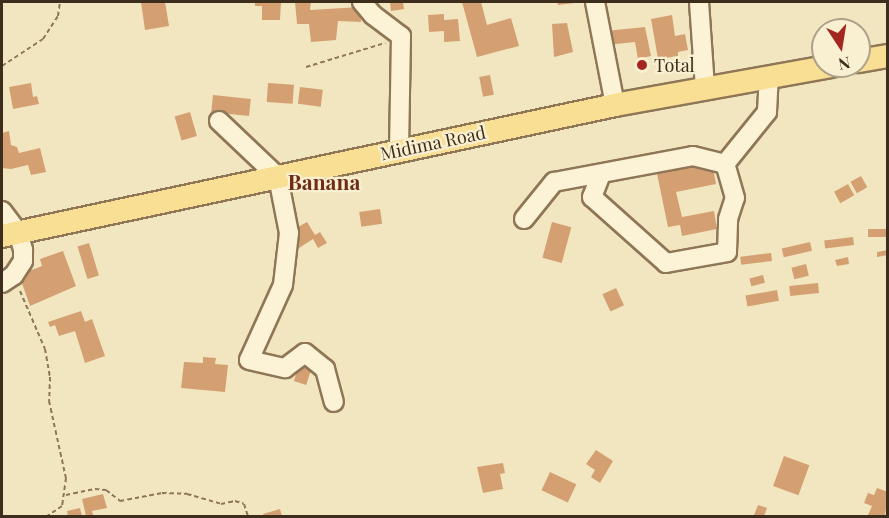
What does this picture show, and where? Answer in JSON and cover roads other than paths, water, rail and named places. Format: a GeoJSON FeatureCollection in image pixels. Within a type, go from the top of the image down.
{"type":"FeatureCollection","features":[{"type":"Feature","properties":{"kind":"main road"},"geometry":{"type":"LineString","coordinates":[[871,59],[888,56]]}},
{"type":"Feature","properties":{"kind":"main road","name":"Midima Road"},"geometry":{"type":"LineString","coordinates":[[10,234],[615,105],[811,70]]}},
{"type":"Feature","properties":{"kind":"street"},"geometry":{"type":"LineString","coordinates":[[362,2],[373,15],[401,36],[399,150]]}},
{"type":"Feature","properties":{"kind":"street"},"geometry":{"type":"LineString","coordinates":[[595,2],[615,105]]}},
{"type":"Feature","properties":{"kind":"street"},"geometry":{"type":"LineString","coordinates":[[699,2],[705,88]]}},
{"type":"Feature","properties":{"kind":"street"},"geometry":{"type":"LineString","coordinates":[[725,164],[767,112],[769,77]]}},
{"type":"Feature","properties":{"kind":"street"},"geometry":{"type":"LineString","coordinates":[[219,121],[278,177],[289,233],[283,285],[249,360],[285,368],[305,353],[325,369],[334,402]]}},
{"type":"Feature","properties":{"kind":"street"},"geometry":{"type":"LineString","coordinates":[[524,219],[554,182],[693,156],[725,164]]}},
{"type":"Feature","properties":{"kind":"street"},"geometry":{"type":"LineString","coordinates":[[601,174],[592,197],[666,263],[727,252],[728,219],[735,198],[725,164]]}},
{"type":"Feature","properties":{"kind":"street"},"geometry":{"type":"LineString","coordinates":[[2,211],[10,234],[23,249],[23,261],[8,279]]}},
{"type":"Feature","properties":{"kind":"place","name":"Total"},"geometry":{"type":"Point","coordinates":[642,65]}},
{"type":"Feature","properties":{"kind":"district","name":"Banana"},"geometry":{"type":"Point","coordinates":[324,181]}}]}
